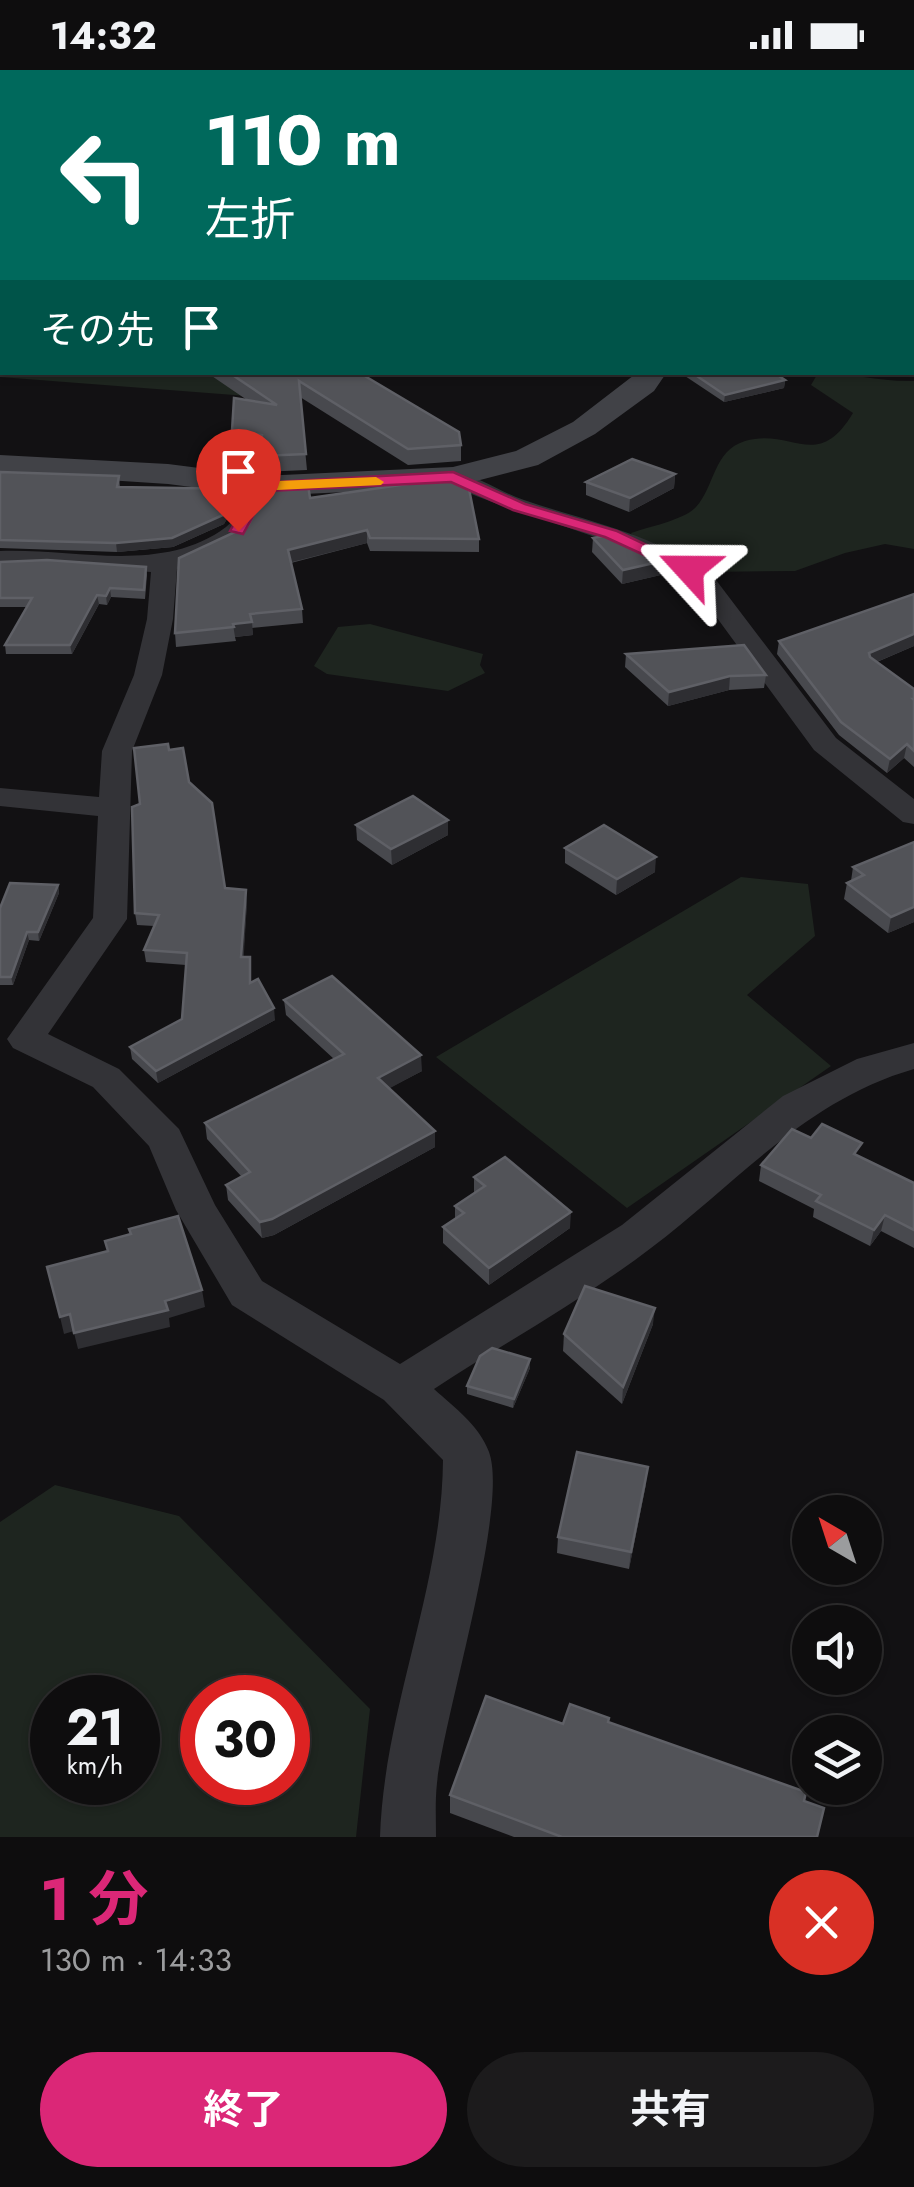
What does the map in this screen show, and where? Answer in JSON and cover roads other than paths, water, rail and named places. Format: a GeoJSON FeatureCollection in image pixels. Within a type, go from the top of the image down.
{"type":"FeatureCollection","features":[{"type":"Feature","properties":{"kind":"street"},"geometry":{"type":"LineString","coordinates":[[0,466],[168,474],[262,486],[453,477],[493,469],[558,442],[644,385],[651,375]]}},
{"type":"Feature","properties":{"kind":"street"},"geometry":{"type":"LineString","coordinates":[[453,477],[519,507],[611,534],[689,569],[707,586],[825,744],[914,815]]}},
{"type":"Feature","properties":{"kind":"street"},"geometry":{"type":"LineString","coordinates":[[0,559],[49,557],[164,564],[238,531],[262,486]]}},
{"type":"Feature","properties":{"kind":"street"},"geometry":{"type":"LineString","coordinates":[[164,564],[160,619],[148,676],[117,752],[110,919],[26,1039],[106,1078],[166,1139],[198,1210],[247,1294],[400,1386],[452,1434],[467,1456],[466,1510],[409,1784],[408,1837]]}},
{"type":"Feature","properties":{"kind":"street"},"geometry":{"type":"LineString","coordinates":[[0,796],[114,808]]}},
{"type":"Feature","properties":{"kind":"street"},"geometry":{"type":"LineString","coordinates":[[400,1386],[637,1236],[786,1110],[831,1084],[914,1056]]}}]}
